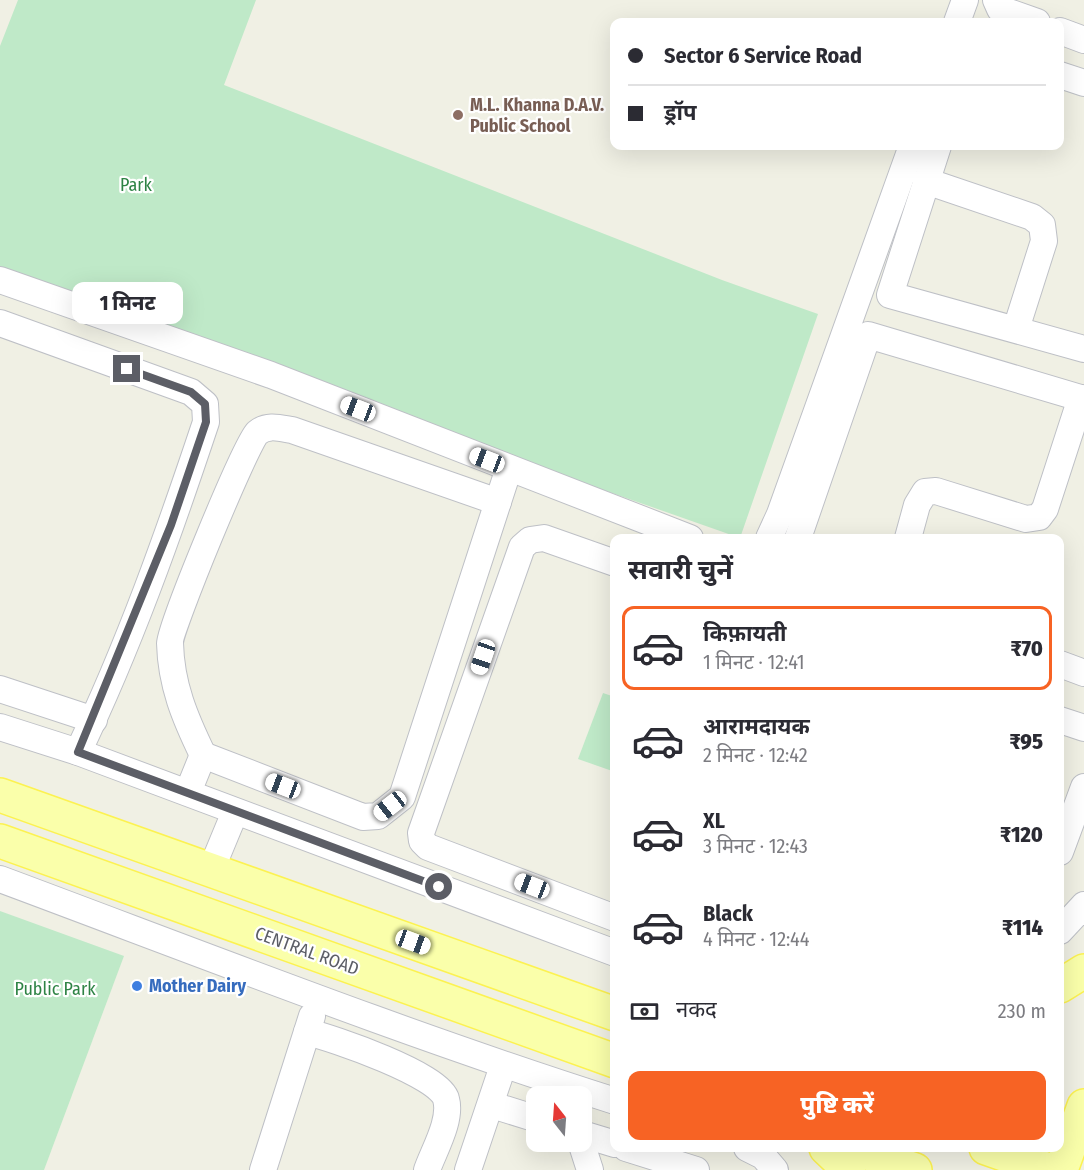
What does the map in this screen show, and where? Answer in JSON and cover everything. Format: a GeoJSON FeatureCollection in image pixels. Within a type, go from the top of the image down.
{"type":"FeatureCollection","features":[{"type":"Feature","properties":{"kind":"main road"},"geometry":{"type":"LineString","coordinates":[[0,795],[610,1012]]}},
{"type":"Feature","properties":{"kind":"main road","name":"CENTRAL ROAD"},"geometry":{"type":"LineString","coordinates":[[0,842],[610,1059]]}},
{"type":"Feature","properties":{"kind":"main road"},"geometry":{"type":"LineString","coordinates":[[1064,984],[1084,971]]}},
{"type":"Feature","properties":{"kind":"main road"},"geometry":{"type":"LineString","coordinates":[[1061,1170],[1084,1106]]}},
{"type":"Feature","properties":{"kind":"main road"},"geometry":{"type":"LineString","coordinates":[[830,1152],[849,1170]]}},
{"type":"Feature","properties":{"kind":"main road"},"geometry":{"type":"LineString","coordinates":[[865,1152],[915,1170]]}},
{"type":"Feature","properties":{"kind":"main road"},"geometry":{"type":"LineString","coordinates":[[997,1152],[1049,1170]]}},
{"type":"Feature","properties":{"kind":"street"},"geometry":{"type":"LineString","coordinates":[[958,18],[965,0]]}},
{"type":"Feature","properties":{"kind":"street"},"geometry":{"type":"LineString","coordinates":[[996,0],[1000,9],[1026,18]]}},
{"type":"Feature","properties":{"kind":"street"},"geometry":{"type":"LineString","coordinates":[[1064,32],[1084,40]]}},
{"type":"Feature","properties":{"kind":"street"},"geometry":{"type":"LineString","coordinates":[[1064,76],[1084,83]]}},
{"type":"Feature","properties":{"kind":"street"},"geometry":{"type":"LineString","coordinates":[[799,534],[858,332],[862,286],[911,150]]}},
{"type":"Feature","properties":{"kind":"street"},"geometry":{"type":"LineString","coordinates":[[890,295],[937,150]]}},
{"type":"Feature","properties":{"kind":"street"},"geometry":{"type":"LineString","coordinates":[[926,181],[1032,217],[1042,225],[1044,240],[1016,329]]}},
{"type":"Feature","properties":{"kind":"street"},"geometry":{"type":"LineString","coordinates":[[0,280],[271,375],[680,534]]}},
{"type":"Feature","properties":{"kind":"street"},"geometry":{"type":"LineString","coordinates":[[862,286],[1016,329],[1082,342]]}},
{"type":"Feature","properties":{"kind":"street"},"geometry":{"type":"LineString","coordinates":[[0,323],[191,392],[205,404],[206,422],[171,525],[94,720],[78,752]]}},
{"type":"Feature","properties":{"kind":"street"},"geometry":{"type":"LineString","coordinates":[[858,332],[1083,398],[1045,509],[1039,517],[1026,519],[936,491],[924,492],[917,505],[909,534]]}},
{"type":"Feature","properties":{"kind":"street"},"geometry":{"type":"LineString","coordinates":[[771,534],[858,332]]}},
{"type":"Feature","properties":{"kind":"street"},"geometry":{"type":"LineString","coordinates":[[498,501],[292,430],[268,427],[256,434],[224,499],[169,641],[180,707],[203,755],[363,817],[378,816],[402,797],[509,468]]}},
{"type":"Feature","properties":{"kind":"street"},"geometry":{"type":"LineString","coordinates":[[610,561],[544,538],[530,540],[522,547],[421,833],[422,842],[428,847],[610,916]]}},
{"type":"Feature","properties":{"kind":"street"},"geometry":{"type":"LineString","coordinates":[[1064,666],[1084,673]]}},
{"type":"Feature","properties":{"kind":"street"},"geometry":{"type":"LineString","coordinates":[[0,689],[94,720]]}},
{"type":"Feature","properties":{"kind":"street"},"geometry":{"type":"LineString","coordinates":[[1064,721],[1084,728]]}},
{"type":"Feature","properties":{"kind":"street"},"geometry":{"type":"LineString","coordinates":[[0,727],[78,752],[188,792],[235,812],[610,951]]}},
{"type":"Feature","properties":{"kind":"street"},"geometry":{"type":"LineString","coordinates":[[188,792],[203,755]]}},
{"type":"Feature","properties":{"kind":"street"},"geometry":{"type":"LineString","coordinates":[[1064,841],[1084,787]]}},
{"type":"Feature","properties":{"kind":"street"},"geometry":{"type":"LineString","coordinates":[[211,870],[235,812]]}},
{"type":"Feature","properties":{"kind":"street"},"geometry":{"type":"LineString","coordinates":[[417,878],[428,847]]}},
{"type":"Feature","properties":{"kind":"street"},"geometry":{"type":"LineString","coordinates":[[0,879],[358,1014],[503,1066],[610,1099]]}},
{"type":"Feature","properties":{"kind":"street"},"geometry":{"type":"LineString","coordinates":[[156,937],[171,903]]}},
{"type":"Feature","properties":{"kind":"street"},"geometry":{"type":"LineString","coordinates":[[1064,927],[1084,905]]}},
{"type":"Feature","properties":{"kind":"street"},"geometry":{"type":"LineString","coordinates":[[263,1170],[317,997]]}},
{"type":"Feature","properties":{"kind":"street"},"geometry":{"type":"LineString","coordinates":[[307,1032],[337,1039],[418,1074],[437,1085],[446,1097],[448,1108],[427,1170]]}},
{"type":"Feature","properties":{"kind":"street"},"geometry":{"type":"LineString","coordinates":[[468,1170],[492,1105],[503,1066]]}},
{"type":"Feature","properties":{"kind":"street"},"geometry":{"type":"LineString","coordinates":[[492,1105],[526,1116]]}},
{"type":"Feature","properties":{"kind":"street"},"geometry":{"type":"LineString","coordinates":[[592,1137],[610,1142]]}},
{"type":"Feature","properties":{"kind":"street"},"geometry":{"type":"LineString","coordinates":[[584,1152],[590,1170]]}},
{"type":"Feature","properties":{"kind":"street"},"geometry":{"type":"LineString","coordinates":[[639,1152],[696,1170]]}},
{"type":"Feature","properties":{"kind":"street"},"geometry":{"type":"LineString","coordinates":[[755,1152],[763,1156],[776,1170]]}},
{"type":"Feature","properties":{"kind":"green space","name":"Park"},"geometry":{"type":"Polygon","coordinates":[[[18,0],[256,0],[224,85],[722,280],[818,314],[741,534],[729,534],[0,278],[0,46],[18,0]]]}},
{"type":"Feature","properties":{"kind":"green space"},"geometry":{"type":"Polygon","coordinates":[[[603,693],[610,695],[610,770],[578,759],[603,693]]]}},
{"type":"Feature","properties":{"kind":"green space","name":"Public Park"},"geometry":{"type":"Polygon","coordinates":[[[0,911],[124,956],[44,1170],[0,1170],[0,911]]]}},
{"type":"Feature","properties":{"kind":"place","name":"M.L. Khanna D.A.V. Public School"},"geometry":{"type":"Point","coordinates":[458,115]}},
{"type":"Feature","properties":{"kind":"place","name":"Mother Dairy"},"geometry":{"type":"Point","coordinates":[137,986]}},
{"type":"Feature","properties":{"kind":"route"},"geometry":{"type":"LineString","coordinates":[[127,369],[191,392],[205,404],[206,422],[171,525],[94,720],[78,752],[439,887]]}}]}
